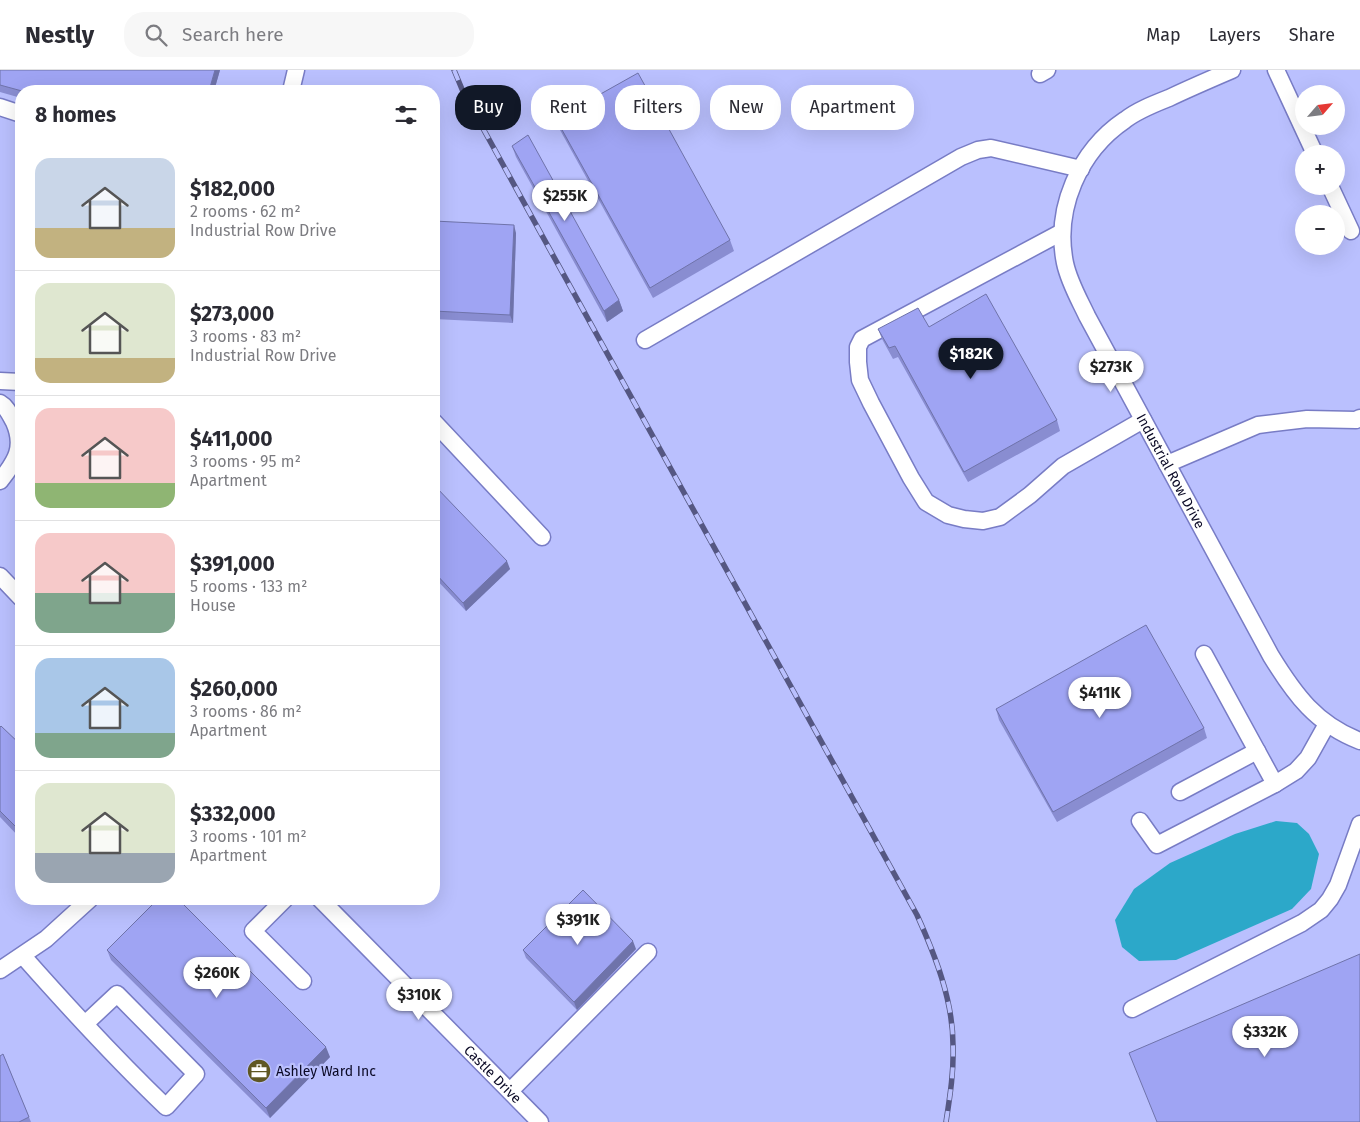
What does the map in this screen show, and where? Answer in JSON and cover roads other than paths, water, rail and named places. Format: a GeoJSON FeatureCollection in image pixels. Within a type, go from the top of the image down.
{"type":"FeatureCollection","features":[{"type":"Feature","properties":{"kind":"street"},"geometry":{"type":"LineString","coordinates":[[292,85],[296,70]]}},
{"type":"Feature","properties":{"kind":"street","name":"Industrial Row Drive"},"geometry":{"type":"LineString","coordinates":[[1232,70],[1144,109],[1108,133],[1093,150],[1081,168],[1067,203],[1062,232],[1065,265],[1072,286],[1143,420],[1289,685],[1303,702],[1327,724],[1346,736],[1360,741]]}},
{"type":"Feature","properties":{"kind":"street"},"geometry":{"type":"LineString","coordinates":[[1276,70],[1311,145]]}},
{"type":"Feature","properties":{"kind":"street"},"geometry":{"type":"LineString","coordinates":[[0,107],[15,112]]}},
{"type":"Feature","properties":{"kind":"street"},"geometry":{"type":"LineString","coordinates":[[645,340],[871,208],[978,150],[991,148],[1081,168]]}},
{"type":"Feature","properties":{"kind":"street"},"geometry":{"type":"LineString","coordinates":[[1334,195],[1351,230]]}},
{"type":"Feature","properties":{"kind":"street"},"geometry":{"type":"LineString","coordinates":[[1062,232],[862,340],[858,348],[860,380],[911,478],[926,502],[948,515],[964,519],[983,521],[1000,517],[1030,495],[1063,466],[1143,420]]}},
{"type":"Feature","properties":{"kind":"street"},"geometry":{"type":"LineString","coordinates":[[0,381],[15,382]]}},
{"type":"Feature","properties":{"kind":"street"},"geometry":{"type":"LineString","coordinates":[[0,403],[10,414],[15,425]]}},
{"type":"Feature","properties":{"kind":"street"},"geometry":{"type":"LineString","coordinates":[[1167,464],[1258,425],[1307,419],[1356,420],[1360,418]]}},
{"type":"Feature","properties":{"kind":"street"},"geometry":{"type":"LineString","coordinates":[[440,428],[542,537]]}},
{"type":"Feature","properties":{"kind":"street"},"geometry":{"type":"LineString","coordinates":[[0,481],[12,465],[15,458]]}},
{"type":"Feature","properties":{"kind":"street"},"geometry":{"type":"LineString","coordinates":[[0,576],[15,592]]}},
{"type":"Feature","properties":{"kind":"street"},"geometry":{"type":"LineString","coordinates":[[1204,654],[1275,784]]}},
{"type":"Feature","properties":{"kind":"street"},"geometry":{"type":"LineString","coordinates":[[1140,821],[1157,845],[1275,784],[1296,771],[1308,758],[1327,724]]}},
{"type":"Feature","properties":{"kind":"street"},"geometry":{"type":"LineString","coordinates":[[1180,792],[1257,751]]}},
{"type":"Feature","properties":{"kind":"street"},"geometry":{"type":"LineString","coordinates":[[1132,1009],[1302,923],[1321,910],[1338,885],[1357,843],[1360,824]]}},
{"type":"Feature","properties":{"kind":"street"},"geometry":{"type":"LineString","coordinates":[[0,970],[46,939],[83,905]]}},
{"type":"Feature","properties":{"kind":"street"},"geometry":{"type":"LineString","coordinates":[[279,905],[253,931],[303,982]]}},
{"type":"Feature","properties":{"kind":"street","name":"Castle Drive"},"geometry":{"type":"LineString","coordinates":[[326,905],[540,1122]]}},
{"type":"Feature","properties":{"kind":"street"},"geometry":{"type":"LineString","coordinates":[[510,1090],[648,952]]}},
{"type":"Feature","properties":{"kind":"street"},"geometry":{"type":"LineString","coordinates":[[23,956],[85,1024],[166,1107],[196,1074],[117,994],[85,1024]]}},
{"type":"Feature","properties":{"kind":"water"},"geometry":{"type":"Polygon","coordinates":[[[1276,821],[1297,823],[1309,834],[1319,854],[1311,889],[1292,909],[1176,960],[1139,961],[1122,947],[1115,920],[1134,889],[1170,863],[1235,834],[1276,821]]]}},
{"type":"Feature","properties":{"kind":"railway"},"geometry":{"type":"LineString","coordinates":[[454,70],[464,94],[917,915],[942,978],[950,1011],[953,1064],[946,1122]]}},
{"type":"Feature","properties":{"kind":"place","name":"Ashley Ward Inc"},"geometry":{"type":"Point","coordinates":[259,1071]}}]}
